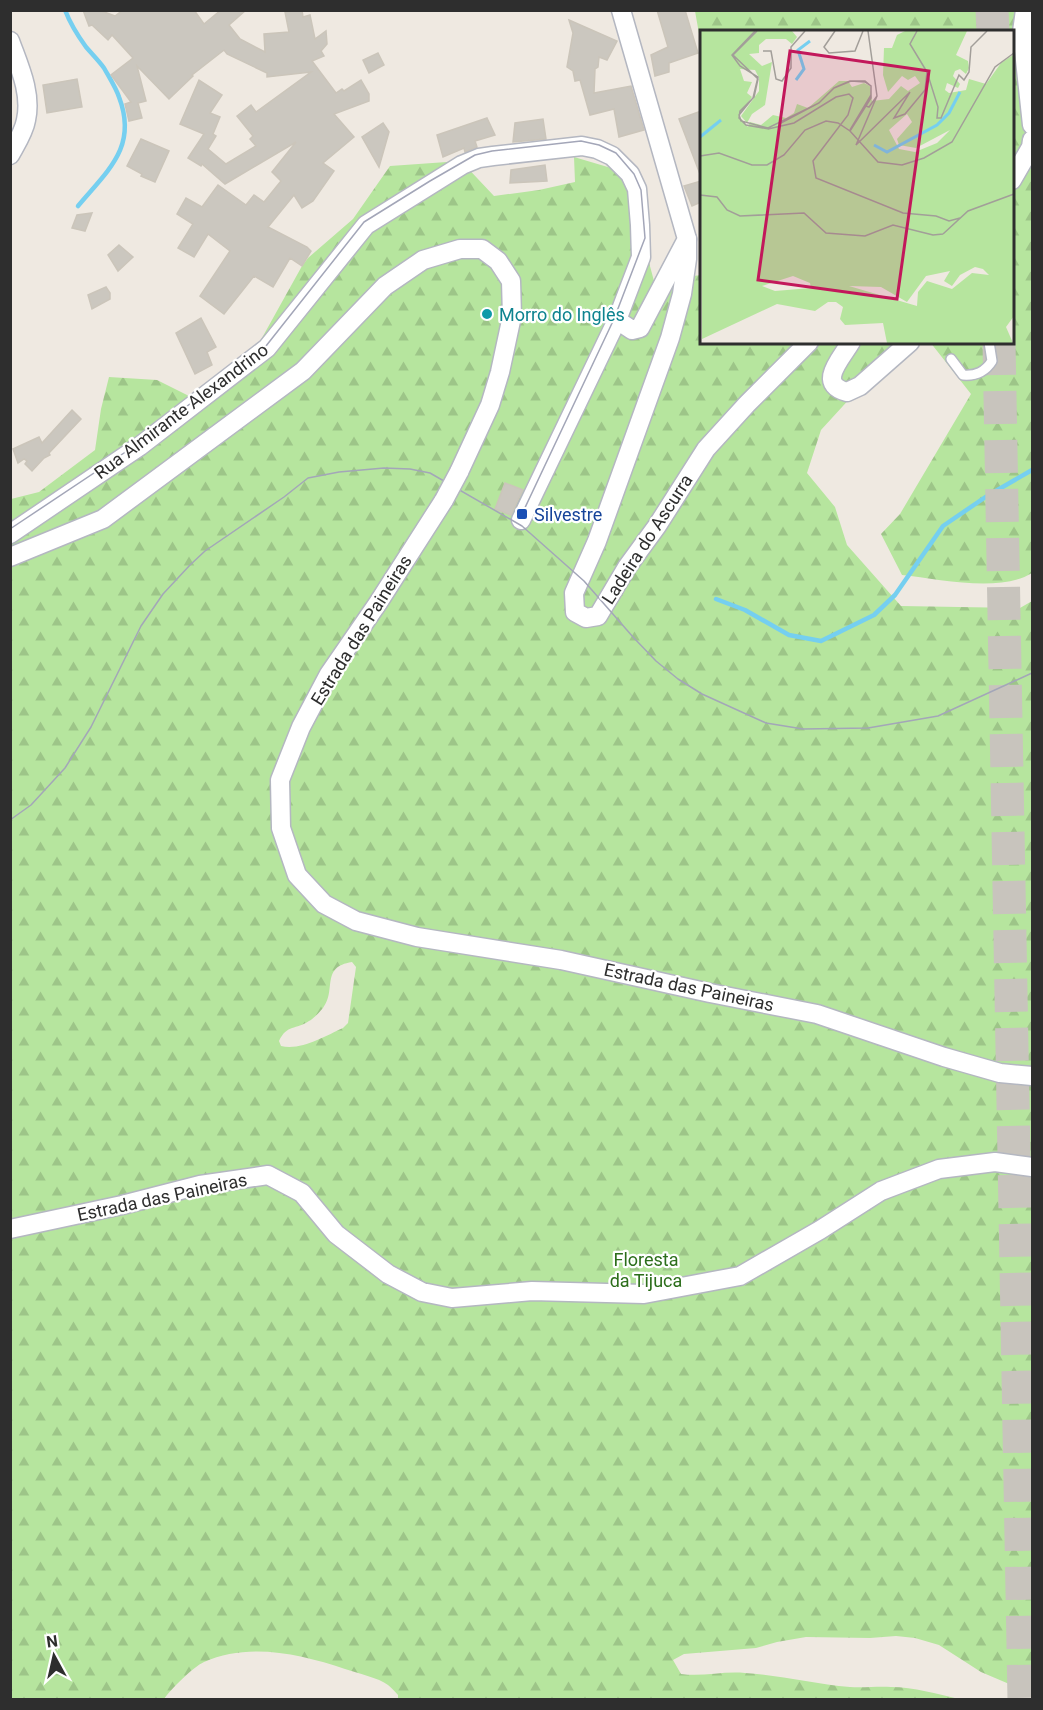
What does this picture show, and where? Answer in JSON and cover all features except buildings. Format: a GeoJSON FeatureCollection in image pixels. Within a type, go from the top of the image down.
{"type":"FeatureCollection","features":[{"type":"Feature","properties":{"kind":"street"},"geometry":{"type":"LineString","coordinates":[[617,320],[632,330],[640,328],[687,239],[621,10]]}},
{"type":"Feature","properties":{"kind":"street"},"geometry":{"type":"LineString","coordinates":[[1032,14],[1026,10],[1022,32],[1032,125]]}},
{"type":"Feature","properties":{"kind":"street"},"geometry":{"type":"LineString","coordinates":[[10,41],[26,86],[28,105],[26,122],[10,155]]}},
{"type":"Feature","properties":{"kind":"street"},"geometry":{"type":"LineString","coordinates":[[1013,177],[1031,147],[1032,140]]}},
{"type":"Feature","properties":{"kind":"street","name":"Rua Almirante Alexandrino"},"geometry":{"type":"LineString","coordinates":[[10,534],[140,446],[267,348],[366,225],[462,165],[478,158],[582,146],[597,149],[612,156],[630,174],[637,189],[641,257],[617,320],[521,520]]}},
{"type":"Feature","properties":{"kind":"street","name":"Ladeira do Ascurra"},"geometry":{"type":"LineString","coordinates":[[687,239],[687,259],[682,294],[670,338],[597,541],[574,593],[574,612],[586,618],[598,616],[627,567],[657,526],[706,449],[807,344]]}},
{"type":"Feature","properties":{"kind":"street","name":"Estrada das Paineiras"},"geometry":{"type":"LineString","coordinates":[[10,557],[103,519],[303,371],[385,286],[423,260],[460,249],[482,249],[498,261],[512,281],[512,315],[500,372],[490,405],[444,500],[329,674],[301,727],[280,780],[281,828],[297,875],[324,904],[356,921],[417,937],[561,960],[817,1014],[944,1057],[1000,1073],[1032,1076]]}},
{"type":"Feature","properties":{"kind":"street"},"geometry":{"type":"LineString","coordinates":[[850,344],[831,376],[832,384],[839,390],[847,392],[860,386],[908,344]]}},
{"type":"Feature","properties":{"kind":"street","name":"Estrada das Paineiras"},"geometry":{"type":"LineString","coordinates":[[10,1229],[112,1208],[200,1185],[268,1175],[302,1193],[336,1234],[387,1274],[423,1292],[453,1298],[532,1292],[644,1294],[740,1276],[820,1230],[881,1191],[939,1169],[996,1162],[1032,1167]]}},
{"type":"Feature","properties":{"kind":"lane"},"geometry":{"type":"LineString","coordinates":[[951,359],[963,375],[978,374],[987,369],[992,361],[989,344]]}},
{"type":"Feature","properties":{"kind":"green space"},"geometry":{"type":"Polygon","coordinates":[[[695,11],[1032,11],[1032,573],[1019,579],[987,583],[902,575],[881,534],[900,514],[971,394],[932,344],[1013,344],[1013,30],[700,30],[700,39],[695,11]]]}},
{"type":"Feature","properties":{"kind":"green space","name":"Floresta da Tijuca"},"geometry":{"type":"Polygon","coordinates":[[[574,157],[628,173],[654,281],[700,275],[700,344],[917,344],[864,383],[821,430],[807,473],[835,507],[847,545],[901,606],[1020,608],[1032,601],[1032,1691],[1021,1689],[981,1672],[939,1645],[915,1638],[896,1636],[806,1637],[756,1648],[684,1654],[673,1660],[681,1674],[758,1674],[850,1687],[908,1688],[959,1699],[398,1699],[398,1695],[388,1685],[368,1676],[311,1659],[256,1651],[221,1656],[204,1662],[182,1679],[164,1699],[11,1700],[11,499],[39,492],[95,450],[101,409],[109,377],[157,380],[193,398],[253,354],[302,266],[308,258],[353,219],[390,166],[461,161],[494,196],[575,182],[574,157]],[[352,962],[342,965],[332,974],[327,1001],[316,1016],[285,1032],[279,1041],[281,1046],[289,1047],[313,1042],[343,1028],[348,1023],[356,967],[352,962]]]}},
{"type":"Feature","properties":{"kind":"waterway"},"geometry":{"type":"LineString","coordinates":[[65,10],[80,38],[104,68],[118,94],[124,115],[125,130],[117,157],[78,206]]}},
{"type":"Feature","properties":{"kind":"waterway"},"geometry":{"type":"LineString","coordinates":[[716,599],[745,610],[789,635],[821,641],[874,615],[895,595],[943,526],[987,496],[1032,470]]}},
{"type":"Feature","properties":{"kind":"tunnel"},"geometry":{"type":"LineString","coordinates":[[992,10],[993,30]]}},
{"type":"Feature","properties":{"kind":"tunnel"},"geometry":{"type":"LineString","coordinates":[[999,344],[1024,1700]]}},
{"type":"Feature","properties":{"kind":"tram line"},"geometry":{"type":"LineString","coordinates":[[10,529],[136,445],[266,346],[364,222],[475,155],[581,141],[599,145],[616,153],[634,174],[641,190],[645,238],[614,319],[522,514]]}},
{"type":"Feature","properties":{"kind":"tram line"},"geometry":{"type":"LineString","coordinates":[[10,820],[31,805],[65,768],[91,727],[141,626],[163,594],[190,565],[205,551],[308,478],[339,472],[384,468],[410,469],[430,473],[522,526],[584,581],[656,661],[678,679],[702,694],[766,723],[803,729],[868,728],[938,716],[1032,673]]}},
{"type":"Feature","properties":{"kind":"place","name":"Morro do Inglês"},"geometry":{"type":"Point","coordinates":[487,314]}},
{"type":"Feature","properties":{"kind":"place","name":"Silvestre"},"geometry":{"type":"Point","coordinates":[522,514]}}]}
